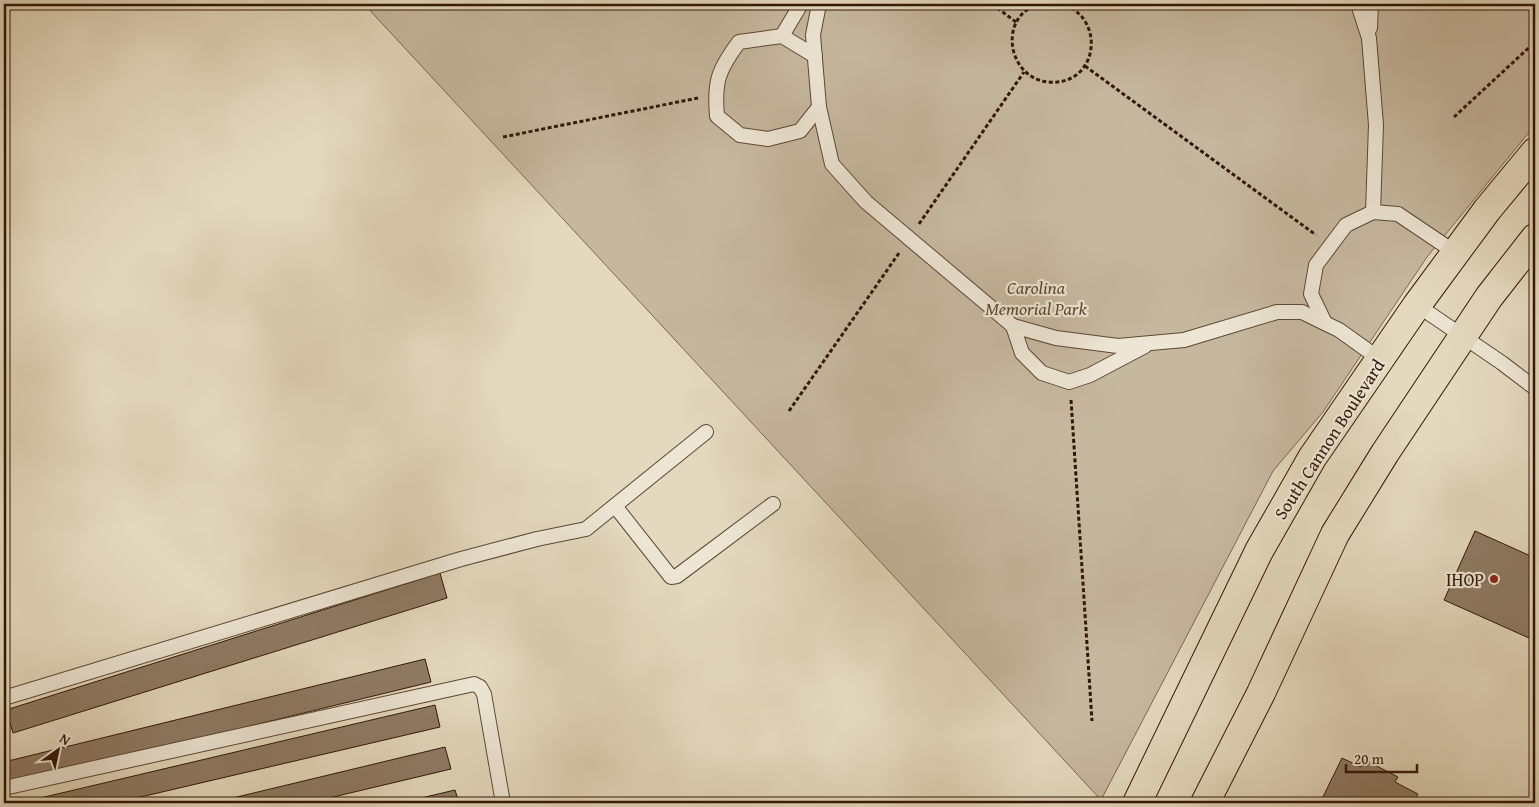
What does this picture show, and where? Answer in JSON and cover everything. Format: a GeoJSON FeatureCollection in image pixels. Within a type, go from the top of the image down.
{"type":"FeatureCollection","features":[{"type":"Feature","properties":{"kind":"main road","name":"South Cannon Boulevard"},"geometry":{"type":"LineString","coordinates":[[1137,803],[1279,514],[1312,458],[1417,305],[1535,152]]}},
{"type":"Feature","properties":{"kind":"main road"},"geometry":{"type":"LineString","coordinates":[[1205,803],[1265,684],[1335,534],[1385,453],[1489,297],[1535,238]]}},
{"type":"Feature","properties":{"kind":"lane"},"geometry":{"type":"LineString","coordinates":[[782,36],[801,4]]}},
{"type":"Feature","properties":{"kind":"lane"},"geometry":{"type":"LineString","coordinates":[[819,4],[813,35],[820,107],[832,164],[866,202],[1013,326],[1056,338],[1118,346],[1184,340],[1277,312],[1302,312],[1339,330],[1381,360]]}},
{"type":"Feature","properties":{"kind":"lane"},"geometry":{"type":"LineString","coordinates":[[1358,4],[1369,38]]}},
{"type":"Feature","properties":{"kind":"lane"},"geometry":{"type":"LineString","coordinates":[[1371,4],[1369,38],[1376,125],[1373,212]]}},
{"type":"Feature","properties":{"kind":"lane"},"geometry":{"type":"LineString","coordinates":[[815,56],[782,36],[739,42],[722,66],[715,94],[718,116],[740,135],[768,139],[800,131],[820,107]]}},
{"type":"Feature","properties":{"kind":"lane"},"geometry":{"type":"LineString","coordinates":[[1325,323],[1311,294],[1316,265],[1346,225],[1373,212],[1398,214],[1456,253]]}},
{"type":"Feature","properties":{"kind":"lane"},"geometry":{"type":"LineString","coordinates":[[1417,305],[1535,388]]}},
{"type":"Feature","properties":{"kind":"lane"},"geometry":{"type":"LineString","coordinates":[[1013,326],[1022,353],[1042,373],[1069,382],[1090,375],[1150,343]]}},
{"type":"Feature","properties":{"kind":"lane"},"geometry":{"type":"LineString","coordinates":[[4,698],[461,559],[537,538],[586,529],[706,432]]}},
{"type":"Feature","properties":{"kind":"lane"},"geometry":{"type":"LineString","coordinates":[[614,506],[671,577],[677,576],[773,504]]}},
{"type":"Feature","properties":{"kind":"lane"},"geometry":{"type":"LineString","coordinates":[[4,788],[474,684],[484,694],[503,803]]}},
{"type":"Feature","properties":{"kind":"path"},"geometry":{"type":"LineString","coordinates":[[992,4],[1016,22]]}},
{"type":"Feature","properties":{"kind":"path"},"geometry":{"type":"LineString","coordinates":[[1040,4],[1025,12],[1016,22],[1012,35],[1012,48],[1016,62],[1024,72],[1036,80],[1049,82],[1063,81],[1075,76],[1085,66],[1091,54],[1090,28],[1084,17],[1074,8],[1064,4]]}},
{"type":"Feature","properties":{"kind":"path"},"geometry":{"type":"LineString","coordinates":[[1074,8],[1077,4]]}},
{"type":"Feature","properties":{"kind":"path"},"geometry":{"type":"LineString","coordinates":[[1454,117],[1535,42]]}},
{"type":"Feature","properties":{"kind":"path"},"geometry":{"type":"LineString","coordinates":[[1085,66],[1331,245]]}},
{"type":"Feature","properties":{"kind":"path"},"geometry":{"type":"LineString","coordinates":[[503,137],[715,94]]}},
{"type":"Feature","properties":{"kind":"path"},"geometry":{"type":"LineString","coordinates":[[1069,382],[1092,720]]}},
{"type":"Feature","properties":{"kind":"green space","name":"Carolina Memorial Park"},"geometry":{"type":"Polygon","coordinates":[[[364,4],[1535,4],[1535,125],[1427,257],[1323,412],[1273,471],[1101,800],[364,4]]]}},
{"type":"Feature","properties":{"kind":"building","name":"IHOP"},"geometry":{"type":"Polygon","coordinates":[[[1475,531],[1535,558],[1535,625],[1529,638],[1444,600],[1475,531]]]}},
{"type":"Feature","properties":{"kind":"building"},"geometry":{"type":"Polygon","coordinates":[[[440,573],[447,598],[13,733],[6,710],[440,573]]]}},
{"type":"Feature","properties":{"kind":"building"},"geometry":{"type":"Polygon","coordinates":[[[425,659],[431,682],[4,786],[4,762],[425,659]]]}},
{"type":"Feature","properties":{"kind":"building"},"geometry":{"type":"Polygon","coordinates":[[[435,705],[440,727],[115,803],[19,803],[435,705]]]}},
{"type":"Feature","properties":{"kind":"building"},"geometry":{"type":"Polygon","coordinates":[[[445,747],[451,769],[308,803],[212,803],[445,747]]]}},
{"type":"Feature","properties":{"kind":"building"},"geometry":{"type":"Polygon","coordinates":[[[1342,758],[1361,767],[1365,760],[1398,777],[1395,782],[1418,794],[1413,803],[1320,803],[1342,758]]]}},
{"type":"Feature","properties":{"kind":"building"},"geometry":{"type":"Polygon","coordinates":[[[455,790],[459,803],[400,803],[455,790]]]}},
{"type":"Feature","properties":{"kind":"place","name":"IHOP"},"geometry":{"type":"Point","coordinates":[1494,579]}}]}
